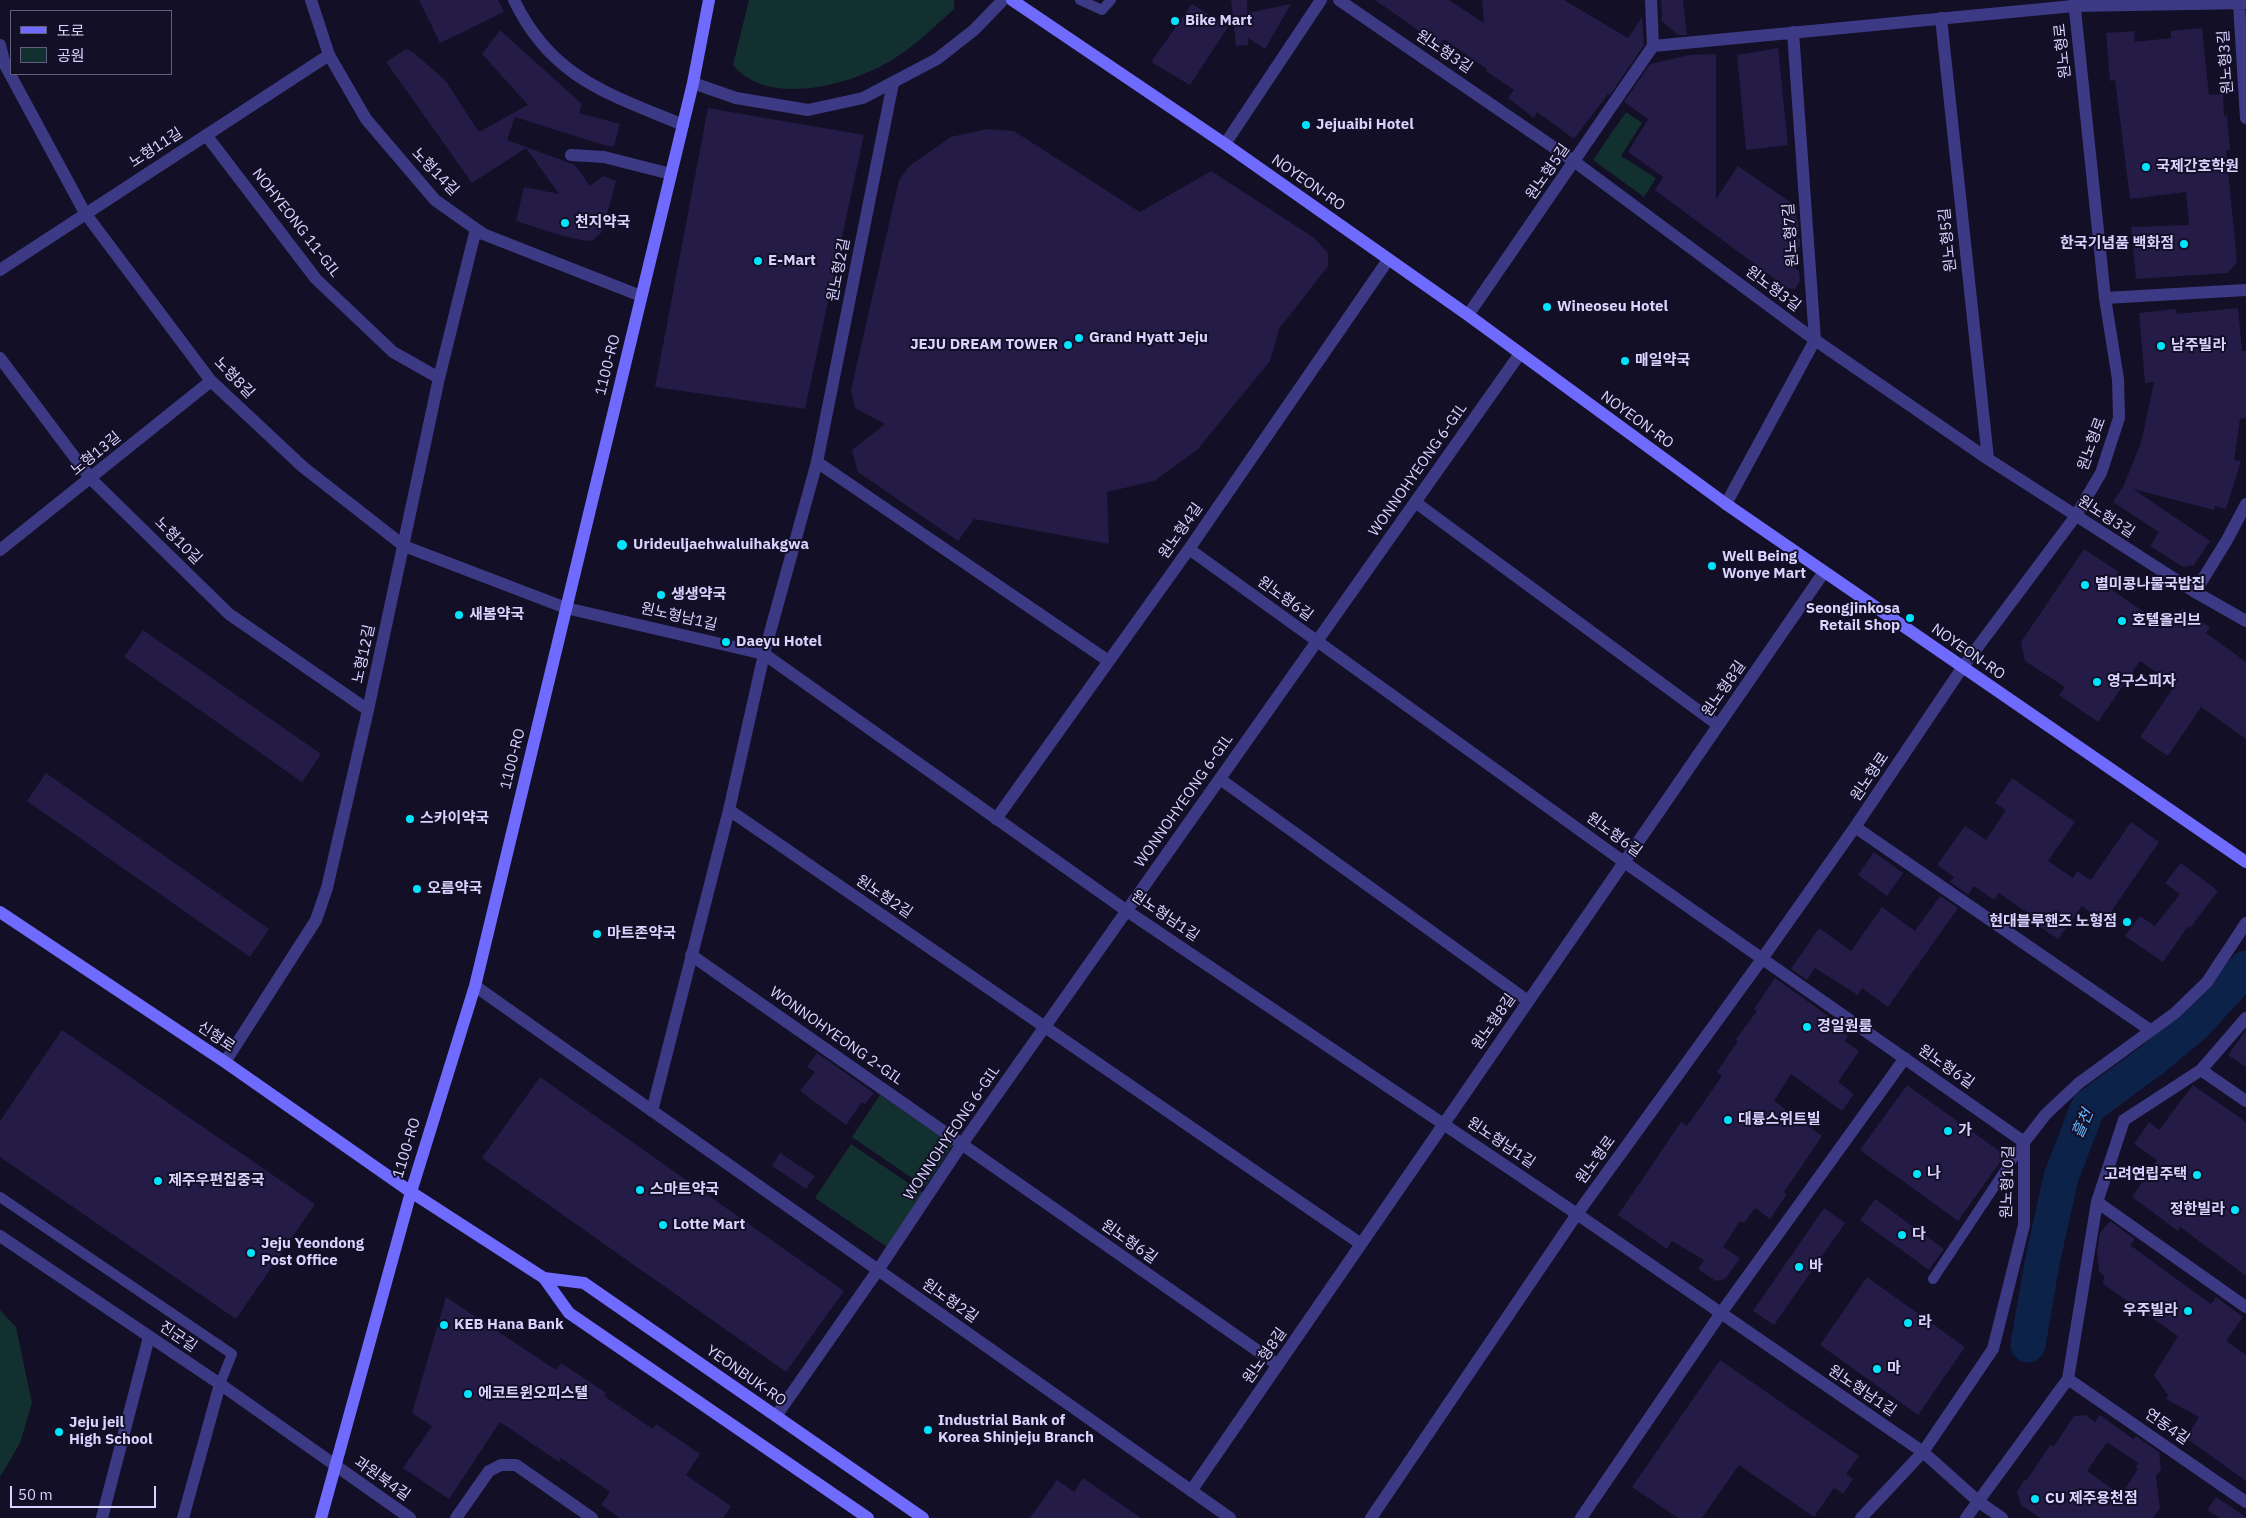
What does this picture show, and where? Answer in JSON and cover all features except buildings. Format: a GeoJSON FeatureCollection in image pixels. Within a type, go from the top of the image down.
{"type":"FeatureCollection","features":[{"type":"Feature","properties":{"kind":"main road","name":"1100-RO"},"geometry":{"type":"LineString","coordinates":[[322,1518],[410,1192],[475,986],[693,83],[709,0]]}},
{"type":"Feature","properties":{"kind":"main road","name":"NOYEON-RO"},"geometry":{"type":"LineString","coordinates":[[1012,0],[1225,144],[1468,315],[1519,355],[1726,504],[2246,862]]}},
{"type":"Feature","properties":{"kind":"main road","name":"신형로"},"geometry":{"type":"LineString","coordinates":[[1,916],[225,1062],[410,1192]]}},
{"type":"Feature","properties":{"kind":"main road","name":"YEONBUK-RO"},"geometry":{"type":"LineString","coordinates":[[410,1192],[544,1278],[569,1313],[868,1518]]}},
{"type":"Feature","properties":{"kind":"main road","name":"YEONBUK-RO"},"geometry":{"type":"LineString","coordinates":[[544,1278],[584,1283],[923,1518]]}},
{"type":"Feature","properties":{"kind":"street","name":"노형14길"},"geometry":{"type":"LineString","coordinates":[[311,0],[329,55],[366,119],[435,200],[483,234],[641,296]]}},
{"type":"Feature","properties":{"kind":"street"},"geometry":{"type":"LineString","coordinates":[[514,0],[541,43],[568,70],[599,90],[682,125]]}},
{"type":"Feature","properties":{"kind":"street"},"geometry":{"type":"LineString","coordinates":[[693,83],[736,98],[808,110],[863,98],[938,59],[974,30],[1003,0]]}},
{"type":"Feature","properties":{"kind":"street"},"geometry":{"type":"LineString","coordinates":[[1225,144],[1321,0]]}},
{"type":"Feature","properties":{"kind":"street","name":"원노형3길"},"geometry":{"type":"LineString","coordinates":[[1339,0],[1575,162],[1815,340],[1988,459],[2075,517],[2195,592],[2246,621]]}},
{"type":"Feature","properties":{"kind":"street"},"geometry":{"type":"LineString","coordinates":[[1651,0],[1654,46],[2074,3],[2242,4]]}},
{"type":"Feature","properties":{"kind":"street","name":"원노형로"},"geometry":{"type":"LineString","coordinates":[[1371,1518],[1577,1214],[1762,960],[1855,827],[1962,668],[2075,517],[2101,473],[2119,418],[2118,379],[2105,298],[2074,3]]}},
{"type":"Feature","properties":{"kind":"street","name":"원노형3길"},"geometry":{"type":"LineString","coordinates":[[2242,4],[2246,118]]}},
{"type":"Feature","properties":{"kind":"street","name":"원노형5길"},"geometry":{"type":"LineString","coordinates":[[1940,18],[1988,459]]}},
{"type":"Feature","properties":{"kind":"street","name":"원노형7길"},"geometry":{"type":"LineString","coordinates":[[1793,32],[1815,340]]}},
{"type":"Feature","properties":{"kind":"street","name":"노형8길"},"geometry":{"type":"LineString","coordinates":[[0,45],[3,66],[85,213],[211,381],[303,467],[404,546],[566,608]]}},
{"type":"Feature","properties":{"kind":"street","name":"원노형5길"},"geometry":{"type":"LineString","coordinates":[[1468,315],[1654,46]]}},
{"type":"Feature","properties":{"kind":"street","name":"노형11길"},"geometry":{"type":"LineString","coordinates":[[0,270],[329,55]]}},
{"type":"Feature","properties":{"kind":"street","name":"원노형2길"},"geometry":{"type":"LineString","coordinates":[[652,1111],[690,955],[729,810],[764,654],[817,462],[893,83]]}},
{"type":"Feature","properties":{"kind":"street","name":"NOHYEONG 11-GIL"},"geometry":{"type":"LineString","coordinates":[[206,134],[316,279],[393,352],[439,378]]}},
{"type":"Feature","properties":{"kind":"street"},"geometry":{"type":"LineString","coordinates":[[571,155],[604,157],[671,174]]}},
{"type":"Feature","properties":{"kind":"street","name":"노형12길"},"geometry":{"type":"LineString","coordinates":[[225,1062],[316,920],[327,888],[368,710],[439,378],[476,230]]}},
{"type":"Feature","properties":{"kind":"street","name":"원노형4길"},"geometry":{"type":"LineString","coordinates":[[996,819],[1107,660],[1189,549],[1388,260]]}},
{"type":"Feature","properties":{"kind":"street"},"geometry":{"type":"LineString","coordinates":[[2105,298],[2246,290]]}},
{"type":"Feature","properties":{"kind":"street"},"geometry":{"type":"LineString","coordinates":[[1726,504],[1815,340]]}},
{"type":"Feature","properties":{"kind":"street","name":"WONNOHYEONG 6-GIL"},"geometry":{"type":"LineString","coordinates":[[776,1416],[878,1270],[962,1144],[1519,355]]}},
{"type":"Feature","properties":{"kind":"street","name":"노형10길"},"geometry":{"type":"LineString","coordinates":[[0,358],[92,479],[228,614],[368,710]]}},
{"type":"Feature","properties":{"kind":"street","name":"노형13길"},"geometry":{"type":"LineString","coordinates":[[0,550],[92,479],[211,381]]}},
{"type":"Feature","properties":{"kind":"street"},"geometry":{"type":"LineString","coordinates":[[817,462],[1107,660]]}},
{"type":"Feature","properties":{"kind":"street"},"geometry":{"type":"LineString","coordinates":[[1415,502],[1718,725]]}},
{"type":"Feature","properties":{"kind":"street"},"geometry":{"type":"LineString","coordinates":[[2195,592],[2227,540],[2246,504]]}},
{"type":"Feature","properties":{"kind":"street","name":"원노형6길"},"geometry":{"type":"LineString","coordinates":[[1189,549],[1624,862],[2024,1142]]}},
{"type":"Feature","properties":{"kind":"street","name":"원노형8길"},"geometry":{"type":"LineString","coordinates":[[1191,1491],[1824,572]]}},
{"type":"Feature","properties":{"kind":"street","name":"원노형남1길"},"geometry":{"type":"LineString","coordinates":[[566,608],[764,654],[1127,910],[1577,1214],[1922,1452],[1979,1502],[2002,1518]]}},
{"type":"Feature","properties":{"kind":"street"},"geometry":{"type":"LineString","coordinates":[[1220,779],[1528,1001]]}},
{"type":"Feature","properties":{"kind":"street","name":"원노형2길"},"geometry":{"type":"LineString","coordinates":[[729,810],[1045,1027]]}},
{"type":"Feature","properties":{"kind":"street"},"geometry":{"type":"LineString","coordinates":[[1855,827],[2150,1030]]}},
{"type":"Feature","properties":{"kind":"street","name":"원노형10길"},"geometry":{"type":"LineString","coordinates":[[1861,1518],[1922,1452],[1993,1349],[2024,1224],[2024,1142],[2046,1114],[2079,1083],[2175,1013],[2207,982],[2246,923]]}},
{"type":"Feature","properties":{"kind":"street","name":"WONNOHYEONG 2-GIL"},"geometry":{"type":"LineString","coordinates":[[690,955],[962,1144]]}},
{"type":"Feature","properties":{"kind":"street","name":"원노형2길"},"geometry":{"type":"LineString","coordinates":[[475,986],[1230,1518]]}},
{"type":"Feature","properties":{"kind":"street"},"geometry":{"type":"LineString","coordinates":[[1966,1518],[2068,1379],[2097,1202],[2124,1120],[2201,1070],[2246,1018]]}},
{"type":"Feature","properties":{"kind":"street"},"geometry":{"type":"LineString","coordinates":[[1045,1027],[1361,1244]]}},
{"type":"Feature","properties":{"kind":"street"},"geometry":{"type":"LineString","coordinates":[[1581,1518],[1721,1314],[1905,1058]]}},
{"type":"Feature","properties":{"kind":"street"},"geometry":{"type":"LineString","coordinates":[[2201,1070],[2246,1101]]}},
{"type":"Feature","properties":{"kind":"street","name":"원노형6길"},"geometry":{"type":"LineString","coordinates":[[962,1144],[1278,1366]]}},
{"type":"Feature","properties":{"kind":"street"},"geometry":{"type":"LineString","coordinates":[[2097,1202],[2246,1307]]}},
{"type":"Feature","properties":{"kind":"street","name":"진군길"},"geometry":{"type":"LineString","coordinates":[[0,1236],[220,1384],[336,1467]]}},
{"type":"Feature","properties":{"kind":"street"},"geometry":{"type":"LineString","coordinates":[[102,1518],[149,1337]]}},
{"type":"Feature","properties":{"kind":"street","name":"연동4길"},"geometry":{"type":"LineString","coordinates":[[2068,1379],[2246,1502]]}},
{"type":"Feature","properties":{"kind":"street"},"geometry":{"type":"LineString","coordinates":[[183,1518],[220,1384]]}},
{"type":"Feature","properties":{"kind":"street"},"geometry":{"type":"LineString","coordinates":[[456,1518],[488,1471],[501,1465],[516,1465],[592,1518]]}},
{"type":"Feature","properties":{"kind":"street","name":"과원북4길"},"geometry":{"type":"LineString","coordinates":[[336,1467],[410,1518]]}},
{"type":"Feature","properties":{"kind":"lane"},"geometry":{"type":"LineString","coordinates":[[1080,0],[1102,10],[1111,0]]}},
{"type":"Feature","properties":{"kind":"lane"},"geometry":{"type":"LineString","coordinates":[[1933,1279],[2024,1142]]}},
{"type":"Feature","properties":{"kind":"lane"},"geometry":{"type":"LineString","coordinates":[[0,1197],[232,1354],[220,1384]]}},
{"type":"Feature","properties":{"kind":"green space"},"geometry":{"type":"Polygon","coordinates":[[[749,0],[954,0],[954,9],[910,47],[878,68],[836,83],[812,88],[790,89],[768,86],[749,78],[733,65],[749,0]]]}},
{"type":"Feature","properties":{"kind":"green space"},"geometry":{"type":"Polygon","coordinates":[[[1626,112],[1642,123],[1621,156],[1656,178],[1644,197],[1593,160],[1626,112]]]}},
{"type":"Feature","properties":{"kind":"green space"},"geometry":{"type":"Polygon","coordinates":[[[880,1095],[953,1145],[925,1187],[852,1137],[880,1095]]]}},
{"type":"Feature","properties":{"kind":"green space"},"geometry":{"type":"Polygon","coordinates":[[[851,1144],[923,1193],[887,1247],[815,1198],[851,1144]]]}},
{"type":"Feature","properties":{"kind":"green space"},"geometry":{"type":"Polygon","coordinates":[[[0,1310],[16,1327],[32,1403],[20,1443],[0,1477],[0,1310]]]}},
{"type":"Feature","properties":{"kind":"waterway","name":"흘천"},"geometry":{"type":"LineString","coordinates":[[2028,1345],[2042,1263],[2061,1177],[2088,1107],[2152,1060],[2196,1023],[2246,968]]}},
{"type":"Feature","properties":{"kind":"place","name":"Bike Mart"},"geometry":{"type":"Point","coordinates":[1175,21]}},
{"type":"Feature","properties":{"kind":"place","name":"Jejuaibi Hotel"},"geometry":{"type":"Point","coordinates":[1306,125]}},
{"type":"Feature","properties":{"kind":"place","name":"국제간호학원"},"geometry":{"type":"Point","coordinates":[2146,167]}},
{"type":"Feature","properties":{"kind":"place","name":"천지약국"},"geometry":{"type":"Point","coordinates":[565,223]}},
{"type":"Feature","properties":{"kind":"place","name":"한국기념품 백화점"},"geometry":{"type":"Point","coordinates":[2184,244]}},
{"type":"Feature","properties":{"kind":"place","name":"E-Mart"},"geometry":{"type":"Point","coordinates":[758,261]}},
{"type":"Feature","properties":{"kind":"place","name":"Wineoseu Hotel"},"geometry":{"type":"Point","coordinates":[1547,307]}},
{"type":"Feature","properties":{"kind":"place","name":"Grand Hyatt Jeju"},"geometry":{"type":"Point","coordinates":[1079,338]}},
{"type":"Feature","properties":{"kind":"place","name":"JEJU DREAM TOWER"},"geometry":{"type":"Point","coordinates":[1068,345]}},
{"type":"Feature","properties":{"kind":"place","name":"남주빌라"},"geometry":{"type":"Point","coordinates":[2161,346]}},
{"type":"Feature","properties":{"kind":"place","name":"매일약국"},"geometry":{"type":"Point","coordinates":[1625,361]}},
{"type":"Feature","properties":{"kind":"place","name":"Urideuljaehwaluihakgwa"},"geometry":{"type":"Point","coordinates":[622,545]}},
{"type":"Feature","properties":{"kind":"place","name":"Well Being Wonye Mart"},"geometry":{"type":"Point","coordinates":[1712,566]}},
{"type":"Feature","properties":{"kind":"place","name":"별미콩나물국밥집"},"geometry":{"type":"Point","coordinates":[2085,585]}},
{"type":"Feature","properties":{"kind":"place","name":"생생약국"},"geometry":{"type":"Point","coordinates":[661,595]}},
{"type":"Feature","properties":{"kind":"place","name":"새봄약국"},"geometry":{"type":"Point","coordinates":[459,615]}},
{"type":"Feature","properties":{"kind":"place","name":"Seongjinkosa Retail Shop"},"geometry":{"type":"Point","coordinates":[1910,618]}},
{"type":"Feature","properties":{"kind":"place","name":"호텔올리브"},"geometry":{"type":"Point","coordinates":[2122,621]}},
{"type":"Feature","properties":{"kind":"place","name":"Daeyu Hotel"},"geometry":{"type":"Point","coordinates":[726,642]}},
{"type":"Feature","properties":{"kind":"place","name":"영구스피자"},"geometry":{"type":"Point","coordinates":[2097,682]}},
{"type":"Feature","properties":{"kind":"place","name":"스카이약국"},"geometry":{"type":"Point","coordinates":[410,819]}},
{"type":"Feature","properties":{"kind":"place","name":"오름약국"},"geometry":{"type":"Point","coordinates":[417,889]}},
{"type":"Feature","properties":{"kind":"place","name":"현대블루핸즈 노형점"},"geometry":{"type":"Point","coordinates":[2127,922]}},
{"type":"Feature","properties":{"kind":"place","name":"마트존약국"},"geometry":{"type":"Point","coordinates":[597,934]}},
{"type":"Feature","properties":{"kind":"place","name":"경일원룸"},"geometry":{"type":"Point","coordinates":[1807,1027]}},
{"type":"Feature","properties":{"kind":"place","name":"대륭스위트빌"},"geometry":{"type":"Point","coordinates":[1728,1120]}},
{"type":"Feature","properties":{"kind":"place","name":"가"},"geometry":{"type":"Point","coordinates":[1948,1131]}},
{"type":"Feature","properties":{"kind":"place","name":"나"},"geometry":{"type":"Point","coordinates":[1917,1174]}},
{"type":"Feature","properties":{"kind":"place","name":"고려연립주택"},"geometry":{"type":"Point","coordinates":[2197,1175]}},
{"type":"Feature","properties":{"kind":"place","name":"제주우편집중국"},"geometry":{"type":"Point","coordinates":[158,1181]}},
{"type":"Feature","properties":{"kind":"place","name":"스마트약국"},"geometry":{"type":"Point","coordinates":[640,1190]}},
{"type":"Feature","properties":{"kind":"place","name":"정한빌라"},"geometry":{"type":"Point","coordinates":[2235,1210]}},
{"type":"Feature","properties":{"kind":"place","name":"Lotte Mart"},"geometry":{"type":"Point","coordinates":[663,1225]}},
{"type":"Feature","properties":{"kind":"place","name":"다"},"geometry":{"type":"Point","coordinates":[1902,1235]}},
{"type":"Feature","properties":{"kind":"place","name":"Jeju Yeondong Post Office"},"geometry":{"type":"Point","coordinates":[251,1253]}},
{"type":"Feature","properties":{"kind":"place","name":"바"},"geometry":{"type":"Point","coordinates":[1799,1267]}},
{"type":"Feature","properties":{"kind":"place","name":"우주빌라"},"geometry":{"type":"Point","coordinates":[2188,1311]}},
{"type":"Feature","properties":{"kind":"place","name":"라"},"geometry":{"type":"Point","coordinates":[1908,1323]}},
{"type":"Feature","properties":{"kind":"place","name":"KEB Hana Bank"},"geometry":{"type":"Point","coordinates":[444,1325]}},
{"type":"Feature","properties":{"kind":"place","name":"마"},"geometry":{"type":"Point","coordinates":[1877,1369]}},
{"type":"Feature","properties":{"kind":"place","name":"에코트윈오피스텔"},"geometry":{"type":"Point","coordinates":[468,1394]}},
{"type":"Feature","properties":{"kind":"place","name":"Industrial Bank of Korea Shinjeju Branch"},"geometry":{"type":"Point","coordinates":[928,1430]}},
{"type":"Feature","properties":{"kind":"place","name":"Jeju jeil High School"},"geometry":{"type":"Point","coordinates":[59,1432]}},
{"type":"Feature","properties":{"kind":"place","name":"CU 제주용천점"},"geometry":{"type":"Point","coordinates":[2035,1499]}}]}
